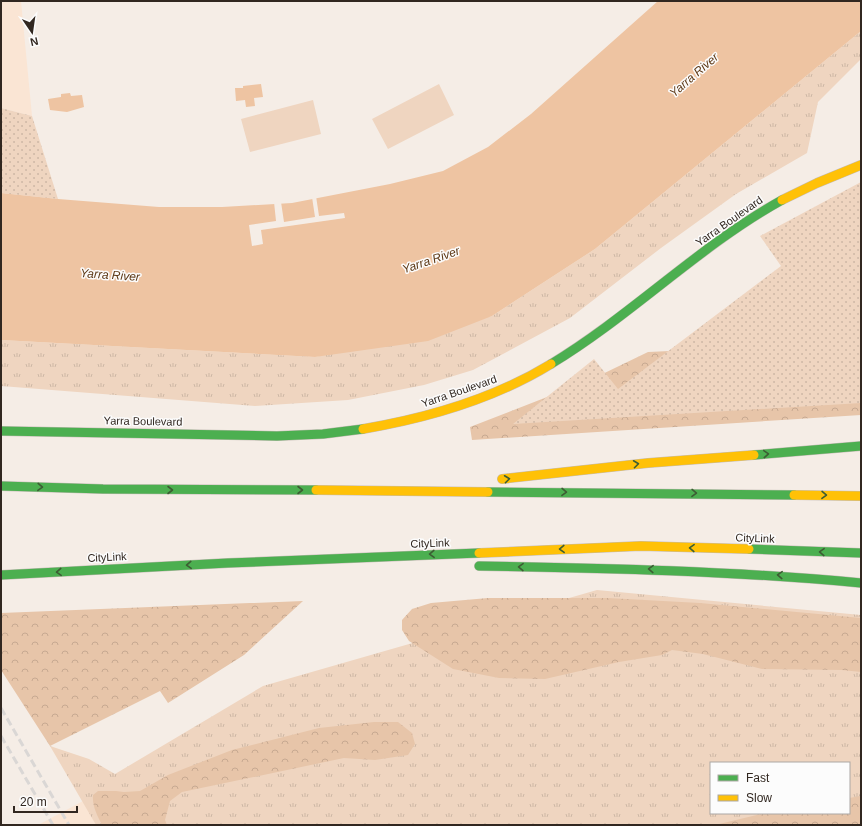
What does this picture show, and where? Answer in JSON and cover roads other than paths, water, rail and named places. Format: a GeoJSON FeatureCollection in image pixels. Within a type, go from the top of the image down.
{"type":"FeatureCollection","features":[{"type":"Feature","properties":{"kind":"main road","name":"Yarra Boulevard"},"geometry":{"type":"LineString","coordinates":[[1,431],[292,436],[366,428],[408,421],[440,412],[508,386],[543,369],[582,344],[749,221],[808,186],[837,173],[861,165]]}},
{"type":"Feature","properties":{"kind":"main road"},"geometry":{"type":"LineString","coordinates":[[492,480],[648,463],[861,446]]}},
{"type":"Feature","properties":{"kind":"main road"},"geometry":{"type":"LineString","coordinates":[[399,491],[477,482]]}},
{"type":"Feature","properties":{"kind":"main road"},"geometry":{"type":"LineString","coordinates":[[1,486],[111,489],[861,496]]}},
{"type":"Feature","properties":{"kind":"main road","name":"CityLink"},"geometry":{"type":"LineString","coordinates":[[1,575],[228,563],[641,546],[861,553]]}},
{"type":"Feature","properties":{"kind":"main road"},"geometry":{"type":"LineString","coordinates":[[228,563],[399,566]]}},
{"type":"Feature","properties":{"kind":"main road"},"geometry":{"type":"LineString","coordinates":[[469,566],[650,569],[800,576],[861,583]]}},
{"type":"Feature","properties":{"kind":"water","name":"Yarra River"},"geometry":{"type":"Polygon","coordinates":[[[658,1],[861,1],[861,31],[595,249],[492,316],[428,341],[315,357],[1,340],[1,193],[159,207],[222,207],[292,203],[390,184],[443,171],[488,147],[531,114],[658,1]]]}},
{"type":"Feature","properties":{"kind":"water"},"geometry":{"type":"Polygon","coordinates":[[[261,84],[263,97],[254,98],[255,106],[246,107],[245,100],[236,101],[235,88],[243,88],[243,86],[261,84]]]}},
{"type":"Feature","properties":{"kind":"water"},"geometry":{"type":"Polygon","coordinates":[[[70,93],[71,96],[82,95],[84,107],[67,112],[50,110],[48,99],[61,97],[61,94],[70,93]]]}},
{"type":"Feature","properties":{"kind":"railway"},"geometry":{"type":"LineString","coordinates":[[1,708],[69,825]]}},
{"type":"Feature","properties":{"kind":"railway"},"geometry":{"type":"LineString","coordinates":[[1,736],[53,825]]}}]}
